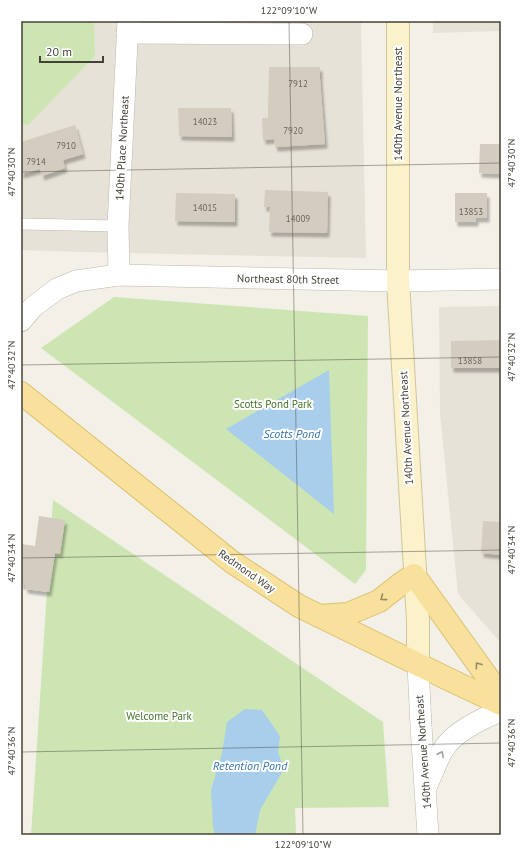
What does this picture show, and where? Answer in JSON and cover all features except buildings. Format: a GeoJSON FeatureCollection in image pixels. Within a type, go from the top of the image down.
{"type":"FeatureCollection","features":[{"type":"Feature","properties":{"kind":"main road","name":"140th Avenue Northeast"},"geometry":{"type":"LineString","coordinates":[[398,21],[398,281],[414,575],[418,621],[418,665]]}},
{"type":"Feature","properties":{"kind":"main road","name":"Redmond Way"},"geometry":{"type":"LineString","coordinates":[[21,393],[232,562],[299,606],[501,704]]}},
{"type":"Feature","properties":{"kind":"main road"},"geometry":{"type":"LineString","coordinates":[[319,616],[348,614],[379,601],[414,575],[501,696]]}},
{"type":"Feature","properties":{"kind":"street"},"geometry":{"type":"LineString","coordinates":[[128,27],[302,34]]}},
{"type":"Feature","properties":{"kind":"street","name":"140th Place Northeast"},"geometry":{"type":"LineString","coordinates":[[118,275],[118,226],[128,27]]}},
{"type":"Feature","properties":{"kind":"street","name":"Northeast 80th Street"},"geometry":{"type":"LineString","coordinates":[[21,321],[33,308],[57,289],[76,281],[118,275],[398,281],[501,279]]}},
{"type":"Feature","properties":{"kind":"street","name":"140th Avenue Northeast"},"geometry":{"type":"LineString","coordinates":[[418,665],[428,835]]}},
{"type":"Feature","properties":{"kind":"street"},"geometry":{"type":"LineString","coordinates":[[425,790],[443,749],[456,735],[484,718],[501,711]]}},
{"type":"Feature","properties":{"kind":"lane"},"geometry":{"type":"LineString","coordinates":[[21,224],[118,226]]}},
{"type":"Feature","properties":{"kind":"shaded area"},"geometry":{"type":"Polygon","coordinates":[[[21,21],[361,21],[366,258],[21,250],[21,21]]]}},
{"type":"Feature","properties":{"kind":"shaded area"},"geometry":{"type":"Polygon","coordinates":[[[433,21],[501,21],[501,31],[433,33],[433,21]]]}},
{"type":"Feature","properties":{"kind":"shaded area"},"geometry":{"type":"Polygon","coordinates":[[[501,306],[501,643],[458,594],[440,413],[439,307],[501,306]]]}},
{"type":"Feature","properties":{"kind":"green space"},"geometry":{"type":"Polygon","coordinates":[[[21,21],[94,21],[95,56],[28,125],[21,124],[21,21]]]}},
{"type":"Feature","properties":{"kind":"green space","name":"Scotts Pond Park"},"geometry":{"type":"Polygon","coordinates":[[[114,297],[368,316],[366,570],[355,584],[41,348],[114,297]]]}},
{"type":"Feature","properties":{"kind":"green space","name":"Welcome Park"},"geometry":{"type":"Polygon","coordinates":[[[53,500],[383,722],[389,807],[295,808],[296,835],[31,835],[53,500]]]}},
{"type":"Feature","properties":{"kind":"water","name":"Scotts Pond"},"geometry":{"type":"Polygon","coordinates":[[[329,370],[334,514],[226,429],[329,370]]]}},
{"type":"Feature","properties":{"kind":"water","name":"Retention Pond"},"geometry":{"type":"Polygon","coordinates":[[[245,709],[262,710],[280,736],[278,752],[284,769],[260,810],[255,835],[215,835],[213,827],[211,790],[222,753],[227,722],[245,709]]]}}]}
